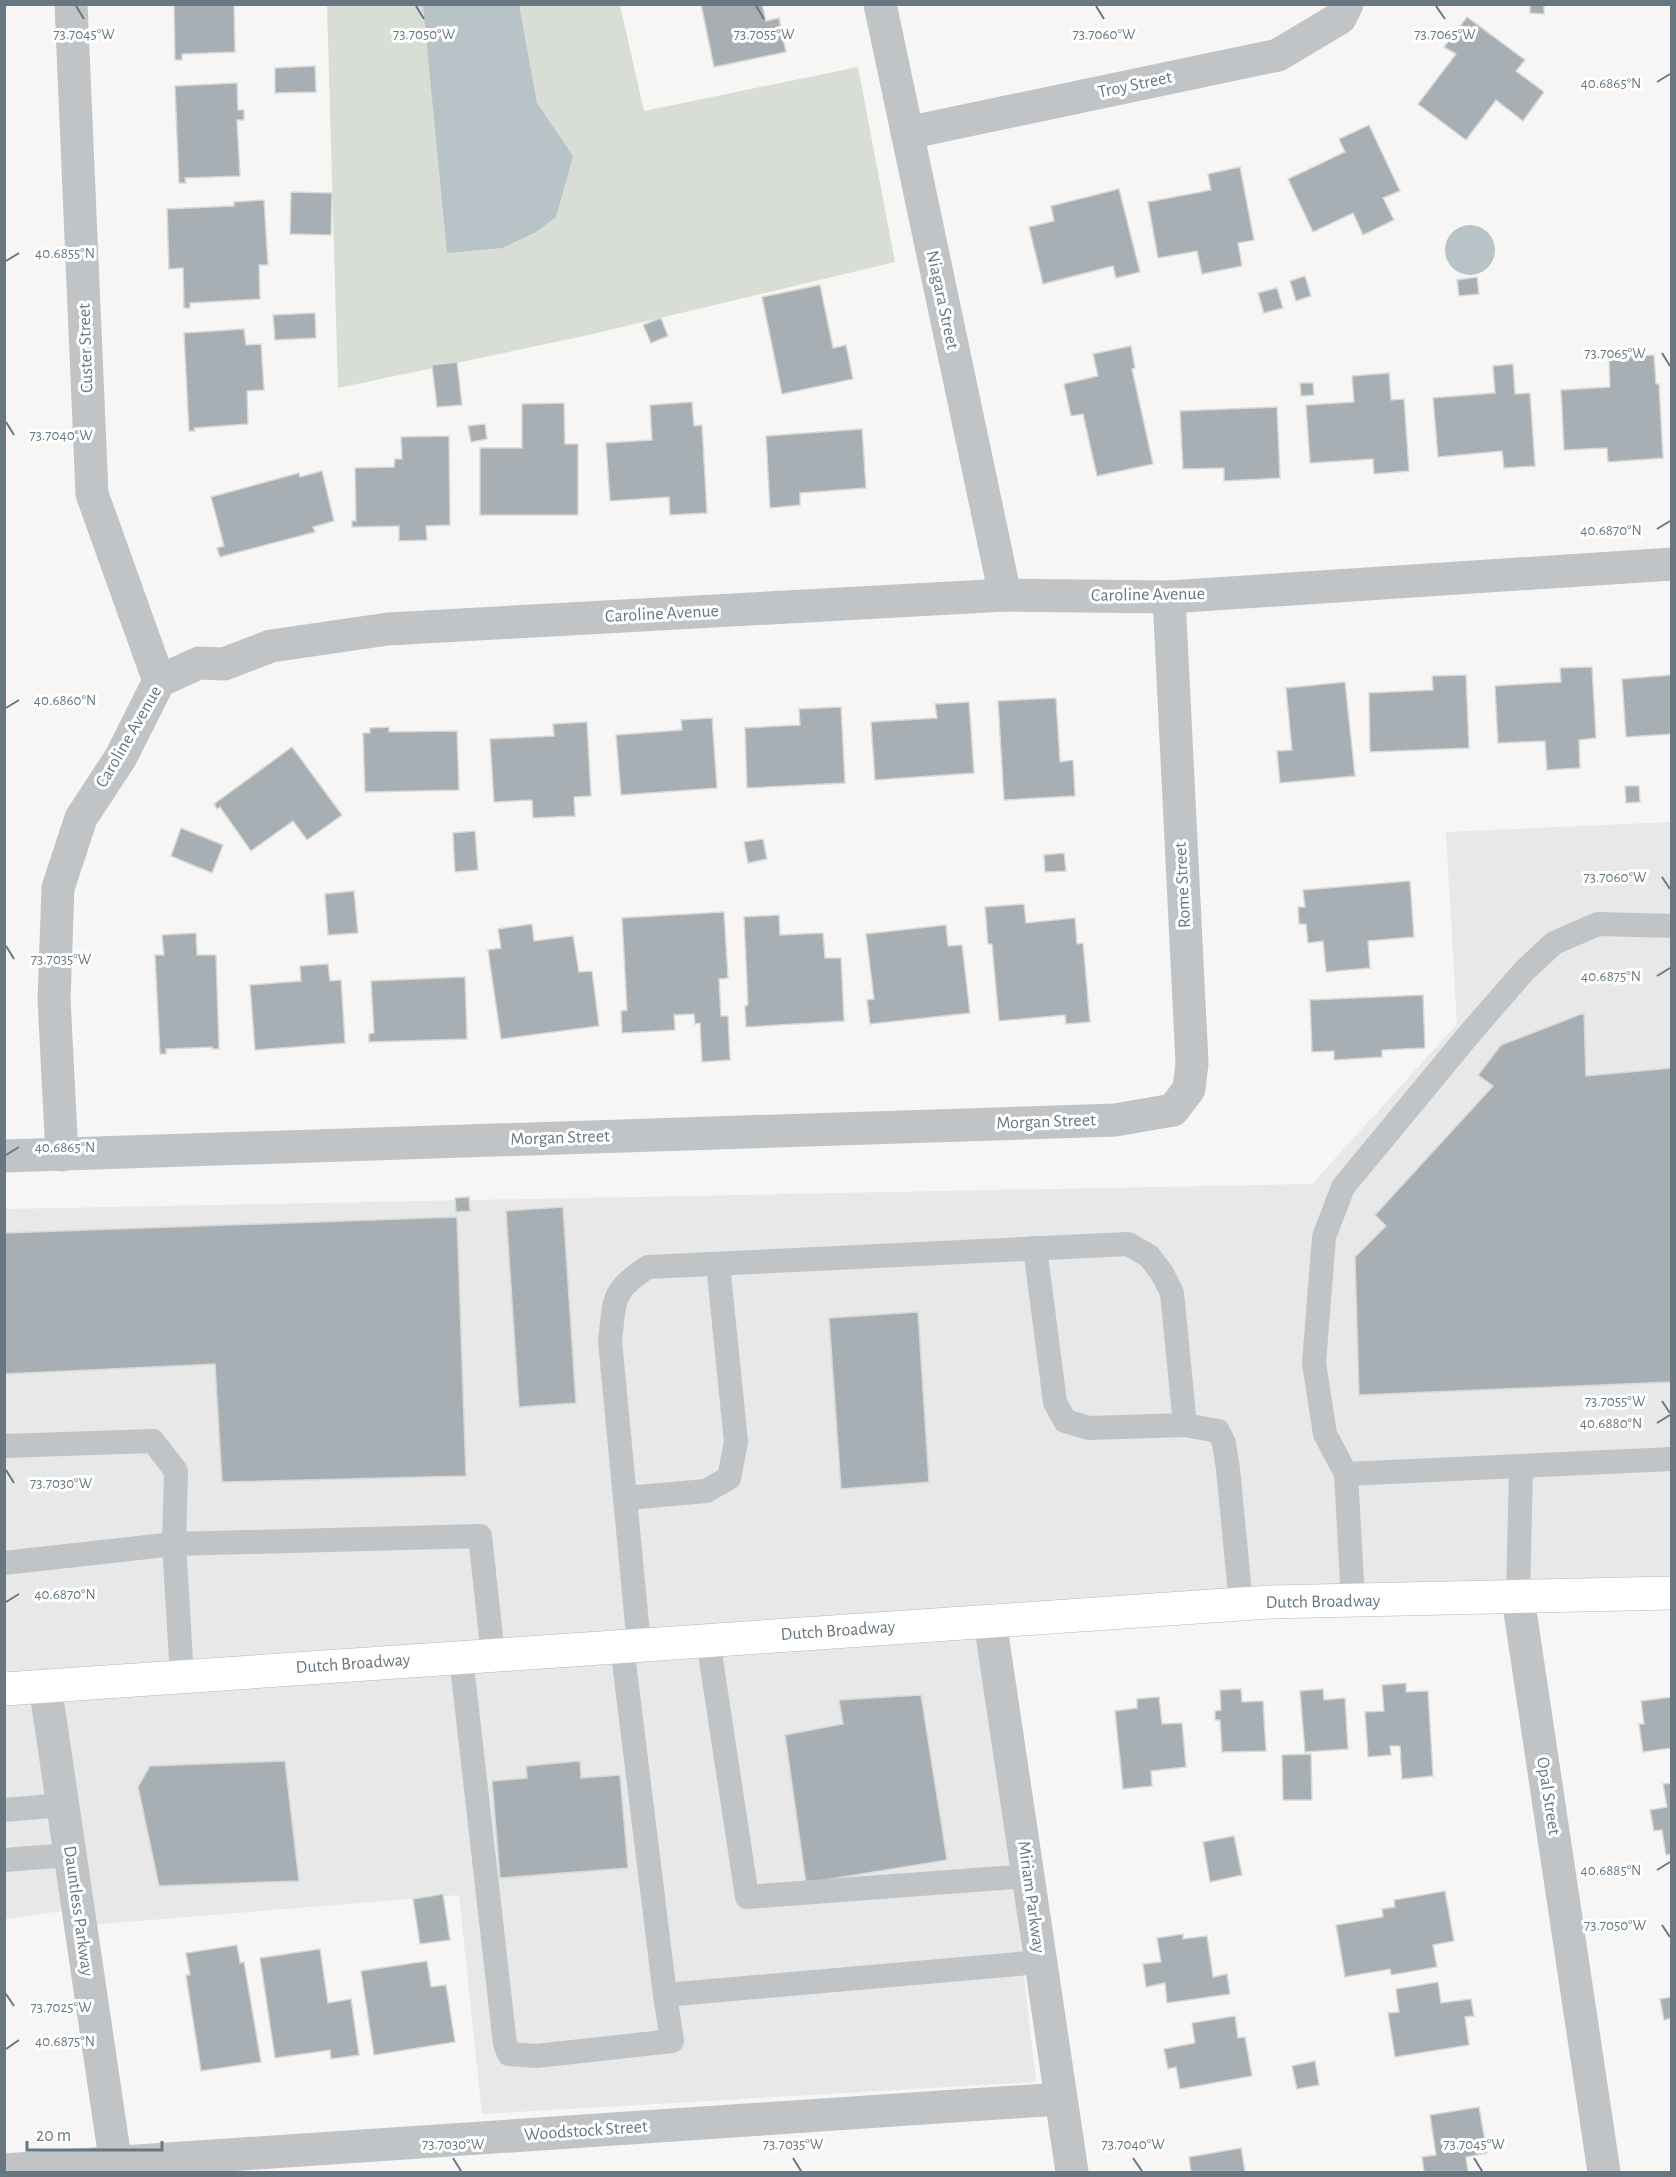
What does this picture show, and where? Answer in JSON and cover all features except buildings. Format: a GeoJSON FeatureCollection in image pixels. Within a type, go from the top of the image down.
{"type":"FeatureCollection","features":[{"type":"Feature","properties":{"kind":"main road","name":"Dutch Broadway"},"geometry":{"type":"LineString","coordinates":[[4,1689],[1241,1604],[1671,1593]]}},
{"type":"Feature","properties":{"kind":"street","name":"Custer Street"},"geometry":{"type":"LineString","coordinates":[[71,4],[92,494],[159,681]]}},
{"type":"Feature","properties":{"kind":"street","name":"Niagara Street"},"geometry":{"type":"LineString","coordinates":[[880,4],[1005,595]]}},
{"type":"Feature","properties":{"kind":"street","name":"Troy Street"},"geometry":{"type":"LineString","coordinates":[[907,133],[1278,55],[1340,18],[1347,4]]}},
{"type":"Feature","properties":{"kind":"street","name":"Caroline Avenue"},"geometry":{"type":"LineString","coordinates":[[62,1155],[54,999],[58,888],[81,818],[121,757],[159,681],[199,663],[224,664],[271,646],[388,629],[1005,595],[1169,597],[1671,564]]}},
{"type":"Feature","properties":{"kind":"street","name":"Rome Street"},"geometry":{"type":"LineString","coordinates":[[1116,1120],[1173,1110],[1189,1089],[1192,1063],[1169,597]]}},
{"type":"Feature","properties":{"kind":"street","name":"Morgan Street"},"geometry":{"type":"LineString","coordinates":[[4,1156],[1116,1120]]}},
{"type":"Feature","properties":{"kind":"street","name":"Opal Street"},"geometry":{"type":"LineString","coordinates":[[1518,1598],[1604,2172]]}},
{"type":"Feature","properties":{"kind":"street","name":"Miriam Parkway"},"geometry":{"type":"LineString","coordinates":[[990,1621],[1072,2172]]}},
{"type":"Feature","properties":{"kind":"street","name":"Dauntless Parkway"},"geometry":{"type":"LineString","coordinates":[[45,1685],[116,2167]]}},
{"type":"Feature","properties":{"kind":"street","name":"Woodstock Street"},"geometry":{"type":"LineString","coordinates":[[4,2170],[116,2167],[1060,2099]]}},
{"type":"Feature","properties":{"kind":"lane"},"geometry":{"type":"LineString","coordinates":[[1353,1600],[1346,1474],[1325,1434],[1314,1363],[1324,1237],[1343,1187],[1501,997],[1554,943],[1598,924],[1671,927]]}},
{"type":"Feature","properties":{"kind":"lane"},"geometry":{"type":"LineString","coordinates":[[461,1657],[505,2044],[509,2054],[536,2056],[672,2041],[665,1995],[630,1645],[626,1498],[610,1341],[615,1297],[630,1279],[648,1267],[1128,1244],[1149,1256],[1162,1273],[1172,1293],[1185,1425]]}},
{"type":"Feature","properties":{"kind":"lane"},"geometry":{"type":"LineString","coordinates":[[1035,1248],[1055,1401],[1065,1421],[1089,1428],[1185,1425],[1218,1431],[1224,1443],[1228,1469],[1241,1604]]}},
{"type":"Feature","properties":{"kind":"lane"},"geometry":{"type":"LineString","coordinates":[[626,1498],[706,1491],[729,1478],[736,1442],[718,1264]]}},
{"type":"Feature","properties":{"kind":"lane"},"geometry":{"type":"LineString","coordinates":[[4,1446],[153,1441],[176,1471],[174,1544],[182,1676]]}},
{"type":"Feature","properties":{"kind":"lane"},"geometry":{"type":"LineString","coordinates":[[1346,1474],[1671,1459]]}},
{"type":"Feature","properties":{"kind":"lane"},"geometry":{"type":"LineString","coordinates":[[1518,1598],[1521,1466]]}},
{"type":"Feature","properties":{"kind":"lane"},"geometry":{"type":"LineString","coordinates":[[4,1563],[174,1544],[480,1536],[493,1655]]}},
{"type":"Feature","properties":{"kind":"lane"},"geometry":{"type":"LineString","coordinates":[[708,1640],[747,1897],[1028,1876]]}},
{"type":"Feature","properties":{"kind":"lane"},"geometry":{"type":"LineString","coordinates":[[4,1810],[63,1805]]}},
{"type":"Feature","properties":{"kind":"lane"},"geometry":{"type":"LineString","coordinates":[[4,1860],[70,1855]]}},
{"type":"Feature","properties":{"kind":"lane"},"geometry":{"type":"LineString","coordinates":[[665,1995],[1040,1962]]}},
{"type":"Feature","properties":{"kind":"shaded area"},"geometry":{"type":"Polygon","coordinates":[[[327,5],[620,5],[644,111],[858,67],[895,262],[584,336],[338,388],[327,5]]]}},
{"type":"Feature","properties":{"kind":"shaded area"},"geometry":{"type":"Polygon","coordinates":[[[423,5],[519,5],[537,103],[573,156],[556,217],[536,232],[502,248],[447,253],[423,5]]]}},
{"type":"Feature","properties":{"kind":"shaded area"},"geometry":{"type":"Polygon","coordinates":[[[1470,225],[1484,229],[1491,236],[1495,250],[1491,264],[1484,271],[1470,275],[1456,271],[1449,264],[1445,250],[1449,236],[1456,229],[1470,225]]]}},
{"type":"Feature","properties":{"kind":"shaded area"},"geometry":{"type":"Polygon","coordinates":[[[1671,822],[1671,1587],[982,1606],[1036,2082],[482,2114],[459,1895],[88,1925],[90,1907],[5,1919],[5,1209],[1312,1184],[1457,1024],[1446,832],[1671,822]]]}}]}
